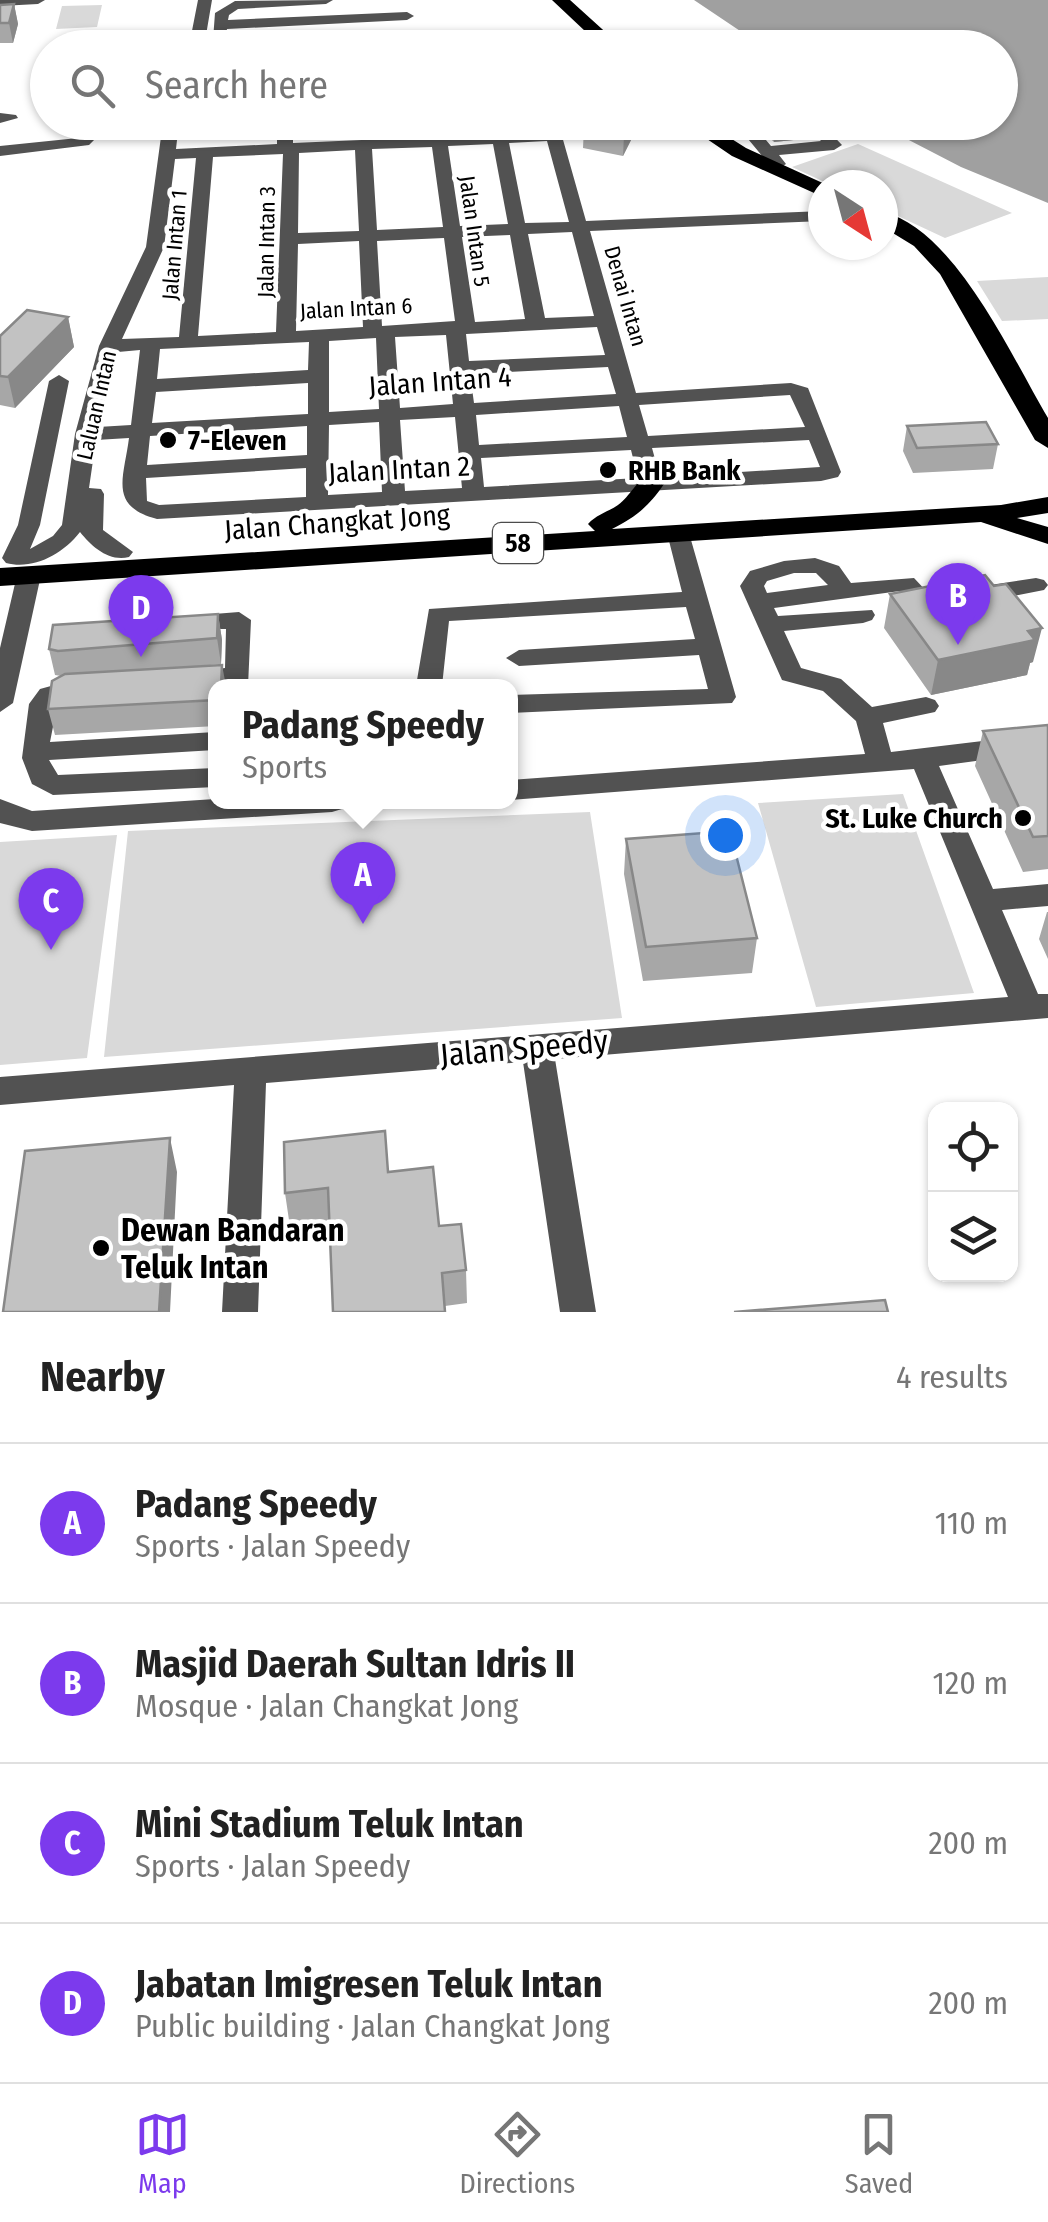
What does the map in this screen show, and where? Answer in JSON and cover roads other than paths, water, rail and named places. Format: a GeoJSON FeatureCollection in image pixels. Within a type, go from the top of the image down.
{"type":"FeatureCollection","features":[{"type":"Feature","properties":{"kind":"highway"},"geometry":{"type":"LineString","coordinates":[[547,0],[580,30]]}},
{"type":"Feature","properties":{"kind":"highway"},"geometry":{"type":"LineString","coordinates":[[560,0],[594,30]]}},
{"type":"Feature","properties":{"kind":"highway"},"geometry":{"type":"LineString","coordinates":[[717,140],[808,184]]}},
{"type":"Feature","properties":{"kind":"highway"},"geometry":{"type":"LineString","coordinates":[[898,228],[934,252],[1040,417],[1048,440]]}},
{"type":"Feature","properties":{"kind":"highway"},"geometry":{"type":"LineString","coordinates":[[602,524],[630,508],[651,484]]}},
{"type":"Feature","properties":{"kind":"highway","name":"Jalan Changkat Jong"},"geometry":{"type":"LineString","coordinates":[[15,565],[121,552],[997,501],[1042,505]]}},
{"type":"Feature","properties":{"kind":"highway","name":"Jalan Changkat Jong"},"geometry":{"type":"LineString","coordinates":[[15,565],[678,533],[970,515],[1042,505]]}},
{"type":"Feature","properties":{"kind":"highway"},"geometry":{"type":"LineString","coordinates":[[970,515],[1048,536]]}},
{"type":"Feature","properties":{"kind":"street"},"geometry":{"type":"LineString","coordinates":[[0,2],[38,0]]}},
{"type":"Feature","properties":{"kind":"street"},"geometry":{"type":"LineString","coordinates":[[191,30],[192,0]]}},
{"type":"Feature","properties":{"kind":"street"},"geometry":{"type":"LineString","coordinates":[[195,30],[204,0]]}},
{"type":"Feature","properties":{"kind":"street"},"geometry":{"type":"LineString","coordinates":[[220,30],[222,13],[235,5],[326,0]]}},
{"type":"Feature","properties":{"kind":"street"},"geometry":{"type":"LineString","coordinates":[[220,25],[406,8]]}},
{"type":"Feature","properties":{"kind":"street"},"geometry":{"type":"LineString","coordinates":[[0,150],[86,140]]}},
{"type":"Feature","properties":{"kind":"street","name":"Laluan Intan"},"geometry":{"type":"LineString","coordinates":[[173,140],[174,154]]}},
{"type":"Feature","properties":{"kind":"street","name":"Laluan Intan"},"geometry":{"type":"LineString","coordinates":[[15,565],[61,542],[73,526],[116,346],[154,247],[178,140]]}},
{"type":"Feature","properties":{"kind":"street","name":"Jalan Intan 3"},"geometry":{"type":"LineString","coordinates":[[286,336],[287,140]]}},
{"type":"Feature","properties":{"kind":"street"},"geometry":{"type":"LineString","coordinates":[[174,154],[480,140]]}},
{"type":"Feature","properties":{"kind":"street"},"geometry":{"type":"LineString","coordinates":[[500,140],[536,324]]}},
{"type":"Feature","properties":{"kind":"street","name":"Denai Intan"},"geometry":{"type":"LineString","coordinates":[[555,140],[651,484]]}},
{"type":"Feature","properties":{"kind":"street"},"geometry":{"type":"LineString","coordinates":[[759,140],[785,174]]}},
{"type":"Feature","properties":{"kind":"street"},"geometry":{"type":"LineString","coordinates":[[770,151],[834,144],[830,140]]}},
{"type":"Feature","properties":{"kind":"street","name":"Jalan Intan 5"},"geometry":{"type":"LineString","coordinates":[[439,142],[452,231],[461,327],[460,368],[474,495]]}},
{"type":"Feature","properties":{"kind":"street"},"geometry":{"type":"LineString","coordinates":[[362,145],[367,235],[394,500]]}},
{"type":"Feature","properties":{"kind":"street","name":"Jalan Intan 1"},"geometry":{"type":"LineString","coordinates":[[188,342],[205,152]]}},
{"type":"Feature","properties":{"kind":"street"},"geometry":{"type":"LineString","coordinates":[[289,239],[808,216]]}},
{"type":"Feature","properties":{"kind":"street","name":"Jalan Intan 6"},"geometry":{"type":"LineString","coordinates":[[116,346],[606,322]]}},
{"type":"Feature","properties":{"kind":"street"},"geometry":{"type":"LineString","coordinates":[[318,335],[318,504]]}},
{"type":"Feature","properties":{"kind":"street"},"geometry":{"type":"LineString","coordinates":[[152,344],[136,472],[317,461]]}},
{"type":"Feature","properties":{"kind":"street"},"geometry":{"type":"LineString","coordinates":[[460,368],[618,360]]}},
{"type":"Feature","properties":{"kind":"street"},"geometry":{"type":"LineString","coordinates":[[147,386],[318,376]]}},
{"type":"Feature","properties":{"kind":"street"},"geometry":{"type":"LineString","coordinates":[[0,703],[15,565],[28,524],[59,381]]}},
{"type":"Feature","properties":{"kind":"street","name":"Jalan Intan 4"},"geometry":{"type":"LineString","coordinates":[[94,434],[797,390],[818,434]]}},
{"type":"Feature","properties":{"kind":"street","name":"Laluan Intan"},"geometry":{"type":"LineString","coordinates":[[94,434],[89,525],[94,537],[121,552]]}},
{"type":"Feature","properties":{"kind":"street"},"geometry":{"type":"LineString","coordinates":[[470,452],[818,434]]}},
{"type":"Feature","properties":{"kind":"street","name":"Jalan Intan 2"},"geometry":{"type":"LineString","coordinates":[[136,472],[133,498],[137,505],[157,512],[394,500],[830,472],[818,434]]}},
{"type":"Feature","properties":{"kind":"street"},"geometry":{"type":"LineString","coordinates":[[518,704],[723,697],[678,533]]}},
{"type":"Feature","properties":{"kind":"street"},"geometry":{"type":"LineString","coordinates":[[763,613],[843,592],[906,584],[928,604],[1036,585]]}},
{"type":"Feature","properties":{"kind":"street"},"geometry":{"type":"LineString","coordinates":[[430,679],[438,614],[696,598]]}},
{"type":"Feature","properties":{"kind":"street"},"geometry":{"type":"LineString","coordinates":[[763,613],[863,615]]}},
{"type":"Feature","properties":{"kind":"street"},"geometry":{"type":"LineString","coordinates":[[763,613],[792,674],[832,685],[848,704],[868,717],[882,762]]}},
{"type":"Feature","properties":{"kind":"street"},"geometry":{"type":"LineString","coordinates":[[159,625],[238,620],[237,679]]}},
{"type":"Feature","properties":{"kind":"street"},"geometry":{"type":"LineString","coordinates":[[518,658],[709,646]]}},
{"type":"Feature","properties":{"kind":"street"},"geometry":{"type":"LineString","coordinates":[[161,681],[208,681]]}},
{"type":"Feature","properties":{"kind":"street"},"geometry":{"type":"LineString","coordinates":[[104,686],[66,688],[50,695],[42,704],[36,752],[36,768],[42,778],[66,788],[208,779]]}},
{"type":"Feature","properties":{"kind":"street"},"geometry":{"type":"LineString","coordinates":[[868,717],[926,706]]}},
{"type":"Feature","properties":{"kind":"street"},"geometry":{"type":"LineString","coordinates":[[36,752],[208,741]]}},
{"type":"Feature","properties":{"kind":"street"},"geometry":{"type":"LineString","coordinates":[[518,789],[923,759],[1048,742]]}},
{"type":"Feature","properties":{"kind":"street"},"geometry":{"type":"LineString","coordinates":[[923,759],[984,900],[1038,1006]]}},
{"type":"Feature","properties":{"kind":"street"},"geometry":{"type":"LineString","coordinates":[[0,810],[13,818],[32,821],[208,807]]}},
{"type":"Feature","properties":{"kind":"street"},"geometry":{"type":"LineString","coordinates":[[984,900],[1048,895]]}},
{"type":"Feature","properties":{"kind":"street","name":"Jalan Speedy"},"geometry":{"type":"LineString","coordinates":[[0,1091],[1038,1006]]}},
{"type":"Feature","properties":{"kind":"street"},"geometry":{"type":"LineString","coordinates":[[537,1047],[578,1312]]}},
{"type":"Feature","properties":{"kind":"street"},"geometry":{"type":"LineString","coordinates":[[240,1312],[251,1070]]}},
{"type":"Feature","properties":{"kind":"place","name":"7-Eleven"},"geometry":{"type":"Point","coordinates":[168,440]}},
{"type":"Feature","properties":{"kind":"place","name":"RHB Bank"},"geometry":{"type":"Point","coordinates":[608,470]}},
{"type":"Feature","properties":{"kind":"place","name":"Masjid Daerah Sultan Idris II"},"geometry":{"type":"Point","coordinates":[958,645]}},
{"type":"Feature","properties":{"kind":"place","name":"Jabatan Imigresen Teluk Intan"},"geometry":{"type":"Point","coordinates":[141,657]}},
{"type":"Feature","properties":{"kind":"place","name":"St. Luke Church"},"geometry":{"type":"Point","coordinates":[1023,818]}},
{"type":"Feature","properties":{"kind":"place","name":"Padang Speedy"},"geometry":{"type":"Point","coordinates":[363,924]}},
{"type":"Feature","properties":{"kind":"place","name":"Mini Stadium Teluk Intan"},"geometry":{"type":"Point","coordinates":[51,950]}},
{"type":"Feature","properties":{"kind":"place","name":"Dewan Bandaran Teluk Intan"},"geometry":{"type":"Point","coordinates":[101,1248]}}]}
